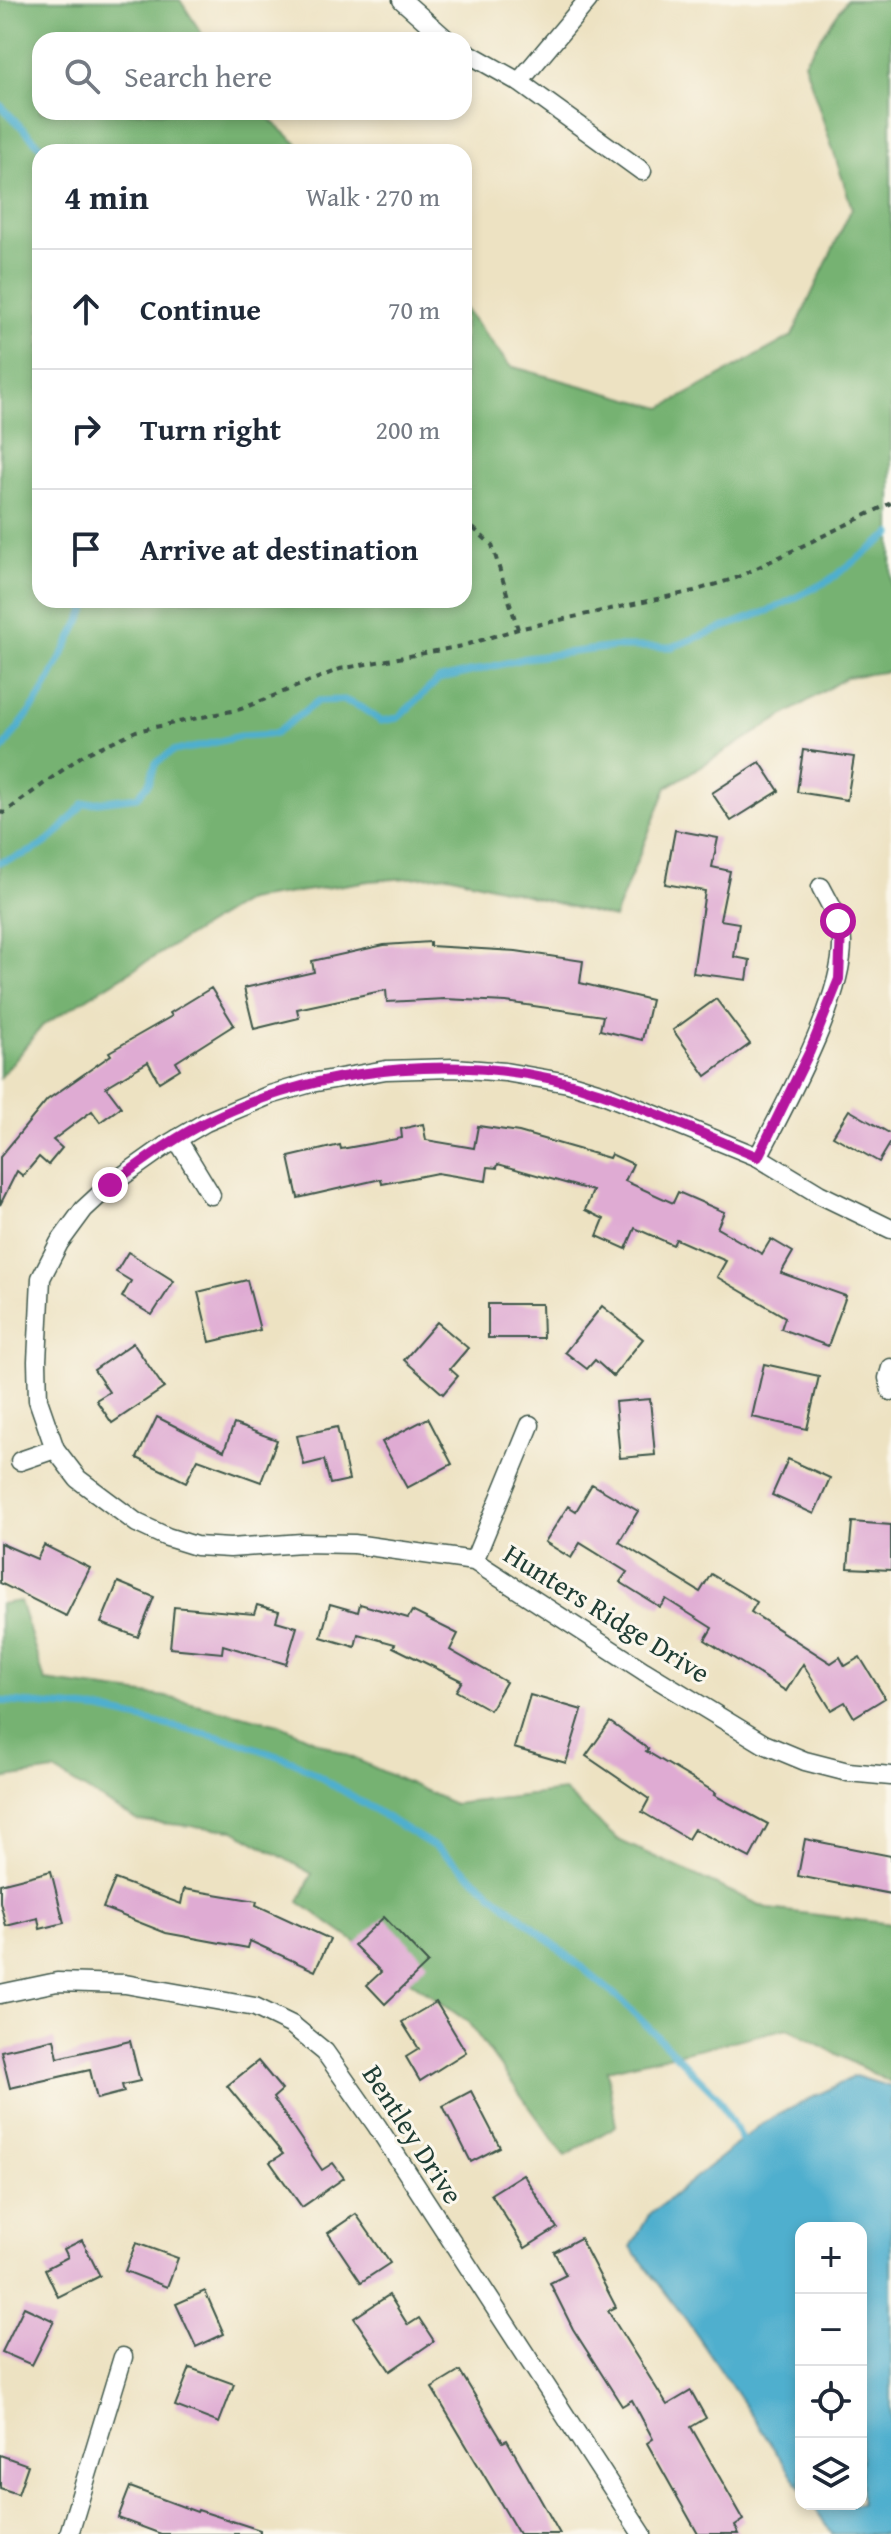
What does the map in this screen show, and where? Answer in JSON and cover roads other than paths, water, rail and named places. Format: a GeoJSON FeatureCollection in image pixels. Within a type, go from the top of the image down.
{"type":"FeatureCollection","features":[{"type":"Feature","properties":{"kind":"street"},"geometry":{"type":"LineString","coordinates":[[402,0],[438,32]]}},
{"type":"Feature","properties":{"kind":"street"},"geometry":{"type":"LineString","coordinates":[[519,82],[588,0]]}},
{"type":"Feature","properties":{"kind":"street"},"geometry":{"type":"LineString","coordinates":[[472,56],[519,82],[642,171]]}},
{"type":"Feature","properties":{"kind":"street"},"geometry":{"type":"LineString","coordinates":[[758,1157],[810,1051],[839,979],[841,928],[821,887]]}},
{"type":"Feature","properties":{"kind":"street","name":"Hunters Ridge Drive"},"geometry":{"type":"LineString","coordinates":[[891,1229],[819,1194],[758,1157],[579,1086],[505,1072],[454,1068],[386,1070],[311,1083],[270,1095],[206,1122],[110,1185],[84,1209],[59,1243],[41,1278],[37,1361],[38,1400],[55,1449],[78,1479],[116,1509],[147,1527],[196,1546],[230,1548],[302,1543],[354,1544],[474,1561],[764,1744],[805,1761],[848,1772],[891,1776]]}},
{"type":"Feature","properties":{"kind":"street"},"geometry":{"type":"LineString","coordinates":[[177,1139],[211,1195]]}},
{"type":"Feature","properties":{"kind":"street"},"geometry":{"type":"LineString","coordinates":[[891,1368],[888,1378],[891,1391]]}},
{"type":"Feature","properties":{"kind":"street"},"geometry":{"type":"LineString","coordinates":[[474,1561],[530,1425]]}},
{"type":"Feature","properties":{"kind":"street"},"geometry":{"type":"LineString","coordinates":[[20,1461],[55,1449]]}},
{"type":"Feature","properties":{"kind":"street","name":"Bentley Drive"},"geometry":{"type":"LineString","coordinates":[[0,1994],[57,1982],[125,1984],[255,2007],[292,2025],[325,2052],[377,2126],[642,2534]]}},
{"type":"Feature","properties":{"kind":"street"},"geometry":{"type":"LineString","coordinates":[[69,2534],[123,2357]]}},
{"type":"Feature","properties":{"kind":"water"},"geometry":{"type":"Polygon","coordinates":[[[855,2076],[891,2087],[891,2534],[832,2534],[816,2510],[867,2510],[867,2222],[795,2222],[795,2479],[687,2321],[631,2247],[649,2215],[764,2122],[855,2076]]]}},
{"type":"Feature","properties":{"kind":"waterway"},"geometry":{"type":"LineString","coordinates":[[0,105],[38,144]]}},
{"type":"Feature","properties":{"kind":"waterway"},"geometry":{"type":"LineString","coordinates":[[0,862],[28,853],[48,842],[83,804],[137,797],[149,783],[156,763],[173,751],[240,736],[274,734],[318,701],[344,700],[381,721],[398,718],[438,680],[526,658],[614,647],[672,647],[773,609],[828,581],[891,534]]}},
{"type":"Feature","properties":{"kind":"waterway"},"geometry":{"type":"LineString","coordinates":[[0,753],[40,698],[87,608]]}},
{"type":"Feature","properties":{"kind":"waterway"},"geometry":{"type":"LineString","coordinates":[[0,1701],[101,1710],[236,1741],[295,1762],[440,1850],[621,2000],[717,2096],[746,2147]]}}]}
